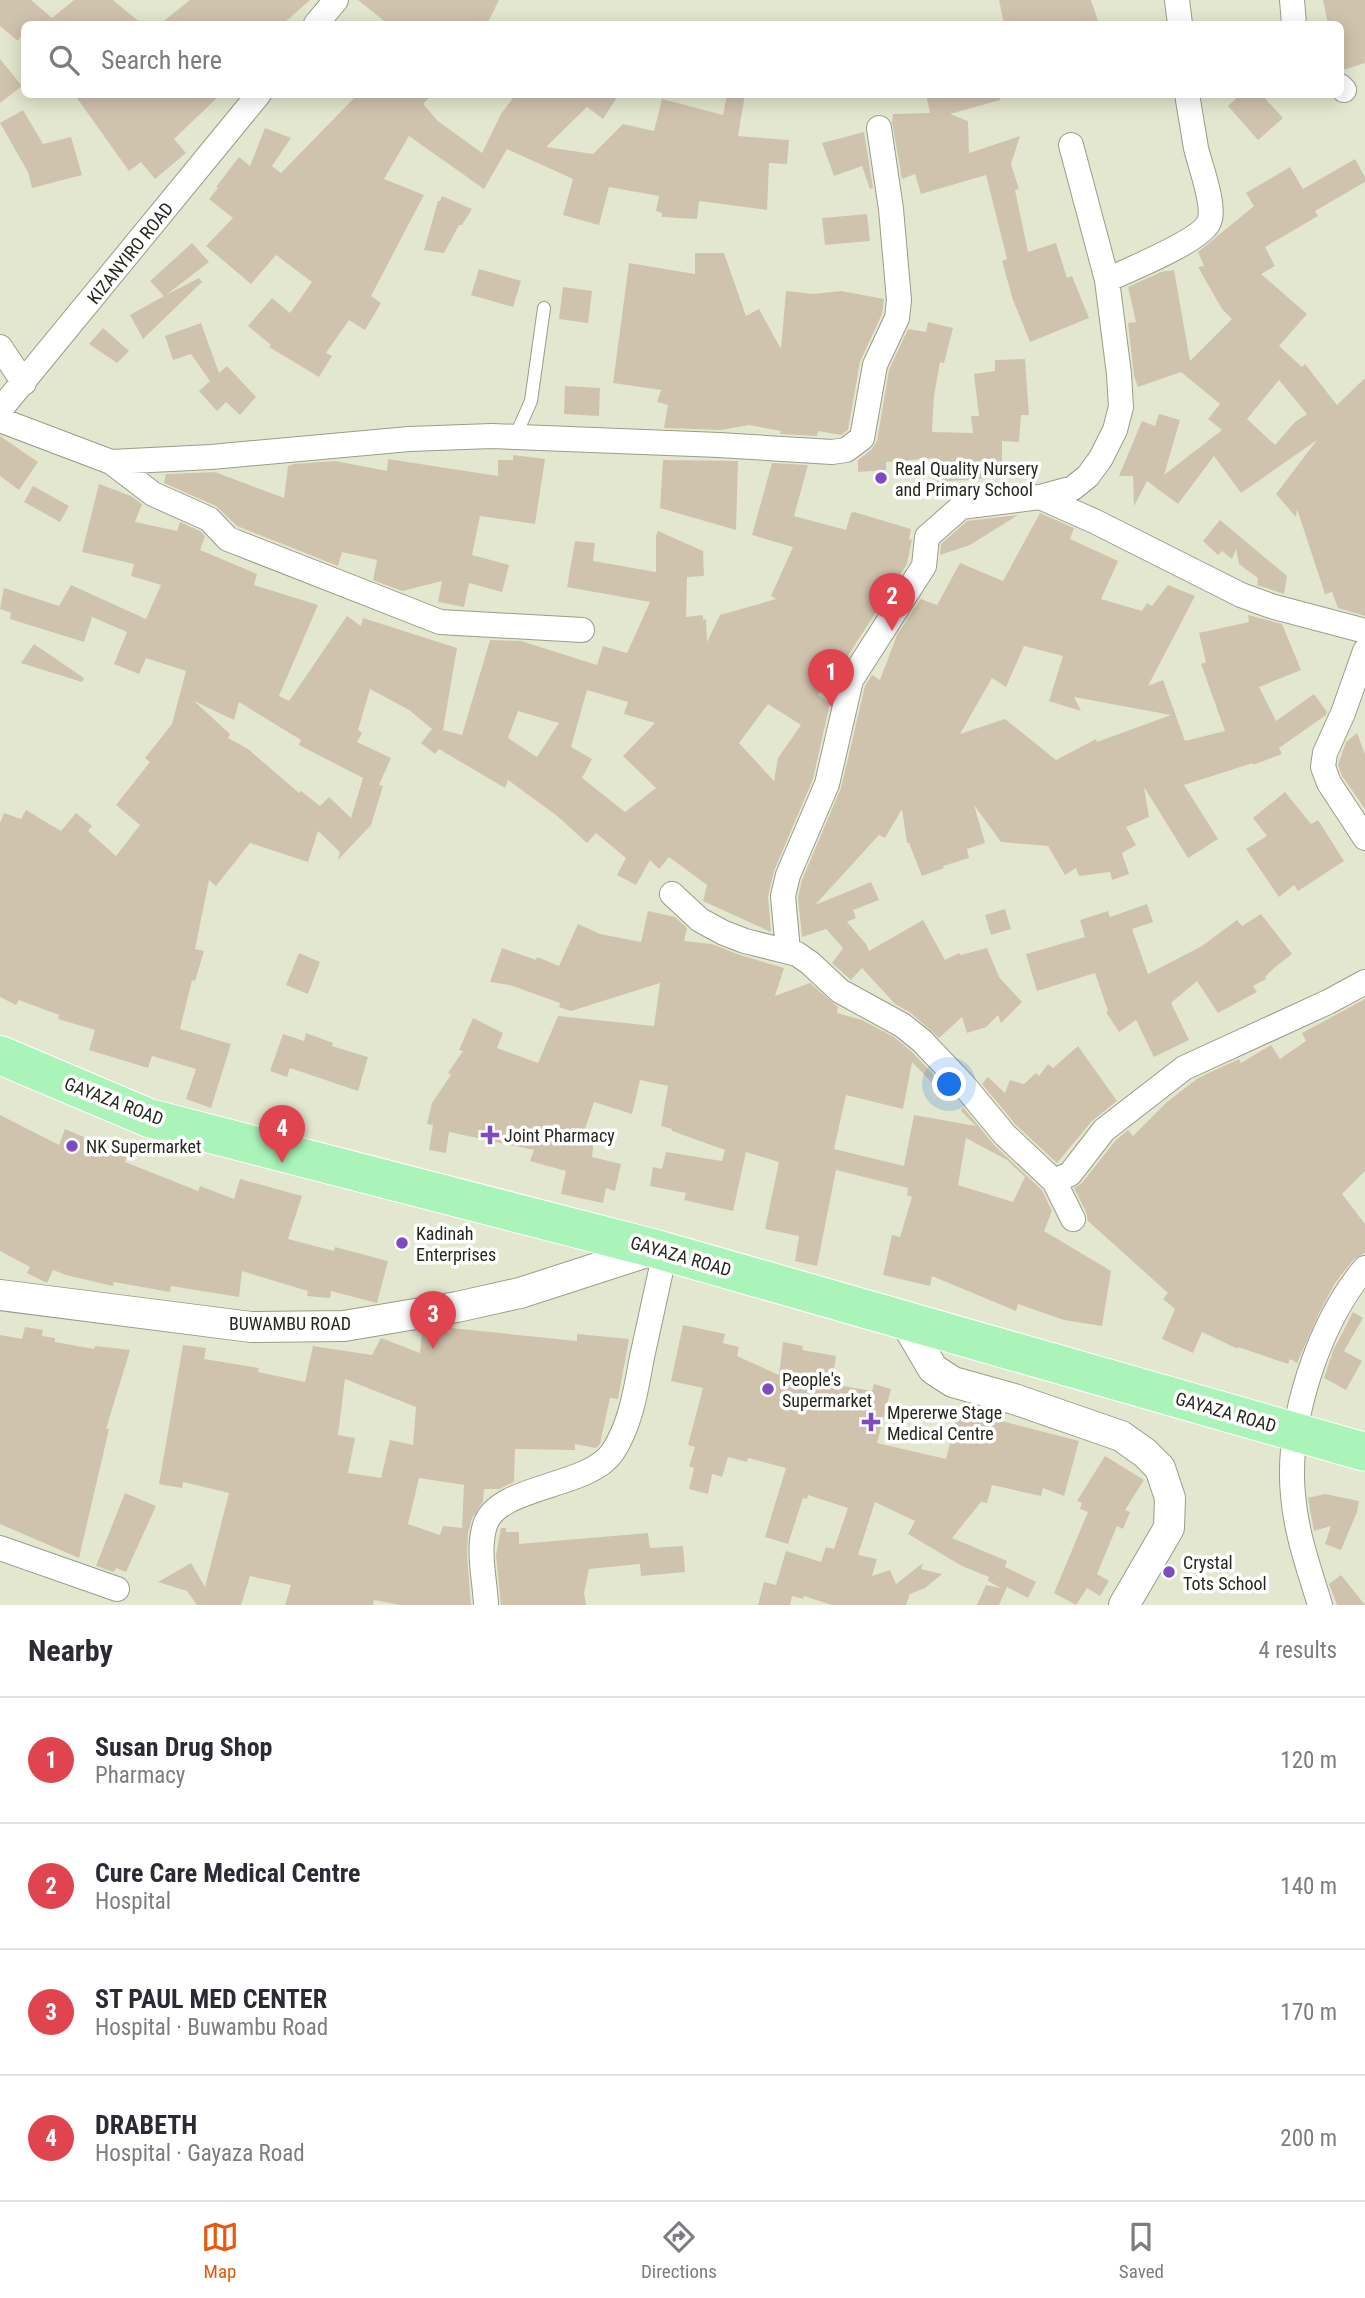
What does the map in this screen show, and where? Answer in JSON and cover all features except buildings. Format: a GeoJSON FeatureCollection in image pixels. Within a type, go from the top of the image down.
{"type":"FeatureCollection","features":[{"type":"Feature","properties":{"kind":"main road","name":"GAYAZA ROAD"},"geometry":{"type":"LineString","coordinates":[[0,1055],[149,1118],[660,1250],[1365,1452]]}},
{"type":"Feature","properties":{"kind":"street"},"geometry":{"type":"LineString","coordinates":[[1177,0],[1180,21]]}},
{"type":"Feature","properties":{"kind":"street"},"geometry":{"type":"LineString","coordinates":[[1292,0],[1294,21]]}},
{"type":"Feature","properties":{"kind":"street","name":"KIZANYIRO ROAD"},"geometry":{"type":"LineString","coordinates":[[0,410],[256,98]]}},
{"type":"Feature","properties":{"kind":"street"},"geometry":{"type":"LineString","coordinates":[[1107,280],[1182,244],[1201,233],[1209,222],[1212,210],[1188,98]]}},
{"type":"Feature","properties":{"kind":"street"},"geometry":{"type":"LineString","coordinates":[[111,462],[225,456],[409,439],[515,437],[719,444],[832,452],[846,450],[862,438],[875,365],[897,318],[899,300],[891,209],[879,128]]}},
{"type":"Feature","properties":{"kind":"street"},"geometry":{"type":"LineString","coordinates":[[788,951],[783,896],[788,876],[827,784],[851,680],[925,566],[927,537],[961,507],[1040,497],[1073,488],[1101,458],[1115,430],[1121,407],[1107,280],[1071,145]]}},
{"type":"Feature","properties":{"kind":"street"},"geometry":{"type":"LineString","coordinates":[[0,346],[24,383]]}},
{"type":"Feature","properties":{"kind":"street"},"geometry":{"type":"LineString","coordinates":[[0,420],[111,462],[153,494],[209,519],[228,539],[440,622],[582,630]]}},
{"type":"Feature","properties":{"kind":"street"},"geometry":{"type":"LineString","coordinates":[[1040,497],[1107,527],[1241,596],[1271,607],[1365,631]]}},
{"type":"Feature","properties":{"kind":"street"},"geometry":{"type":"LineString","coordinates":[[1365,651],[1325,753],[1323,767],[1329,783],[1365,838]]}},
{"type":"Feature","properties":{"kind":"street"},"geometry":{"type":"LineString","coordinates":[[671,894],[700,920],[724,933],[788,951],[810,963],[840,992],[902,1026],[922,1041],[962,1083],[1005,1135],[1054,1181],[1073,1219]]}},
{"type":"Feature","properties":{"kind":"street"},"geometry":{"type":"LineString","coordinates":[[1054,1181],[1070,1174],[1104,1130],[1184,1068],[1328,1002],[1365,982]]}},
{"type":"Feature","properties":{"kind":"street"},"geometry":{"type":"LineString","coordinates":[[486,1605],[482,1571],[486,1522],[498,1508],[530,1492],[563,1482],[600,1466],[620,1441],[631,1410],[660,1250]]}},
{"type":"Feature","properties":{"kind":"street","name":"BUWAMBU ROAD"},"geometry":{"type":"LineString","coordinates":[[0,1295],[251,1327],[344,1326],[457,1307],[520,1293],[660,1250]]}},
{"type":"Feature","properties":{"kind":"street"},"geometry":{"type":"LineString","coordinates":[[1320,1605],[1298,1531],[1293,1493],[1294,1432],[1317,1352],[1336,1313],[1365,1268]]}},
{"type":"Feature","properties":{"kind":"street"},"geometry":{"type":"LineString","coordinates":[[903,1318],[933,1369],[953,1382],[1014,1399],[1121,1436],[1160,1468],[1170,1497],[1169,1528],[1124,1605]]}},
{"type":"Feature","properties":{"kind":"street"},"geometry":{"type":"LineString","coordinates":[[0,1548],[117,1589]]}},
{"type":"Feature","properties":{"kind":"lane"},"geometry":{"type":"LineString","coordinates":[[515,437],[531,401],[544,308]]}},
{"type":"Feature","properties":{"kind":"place","name":"Real Quality Nursery and Primary School"},"geometry":{"type":"Point","coordinates":[881,478]}},
{"type":"Feature","properties":{"kind":"place","name":"Cure Care Medical Centre"},"geometry":{"type":"Point","coordinates":[892,631]}},
{"type":"Feature","properties":{"kind":"place","name":"Susan Drug Shop"},"geometry":{"type":"Point","coordinates":[831,707]}},
{"type":"Feature","properties":{"kind":"place","name":"Joint Pharmacy"},"geometry":{"type":"Point","coordinates":[490,1135]}},
{"type":"Feature","properties":{"kind":"place","name":"NK Supermarket"},"geometry":{"type":"Point","coordinates":[72,1146]}},
{"type":"Feature","properties":{"kind":"place","name":"DRABETH"},"geometry":{"type":"Point","coordinates":[282,1163]}},
{"type":"Feature","properties":{"kind":"place","name":"Kadinah Enterprises"},"geometry":{"type":"Point","coordinates":[402,1243]}},
{"type":"Feature","properties":{"kind":"place","name":"ST PAUL MED CENTER"},"geometry":{"type":"Point","coordinates":[433,1349]}},
{"type":"Feature","properties":{"kind":"place","name":"People's Supermarket"},"geometry":{"type":"Point","coordinates":[768,1389]}},
{"type":"Feature","properties":{"kind":"place","name":"Mpererwe Stage Medical Centre"},"geometry":{"type":"Point","coordinates":[871,1422]}},
{"type":"Feature","properties":{"kind":"place","name":"Crystal Tots School"},"geometry":{"type":"Point","coordinates":[1169,1572]}}]}
